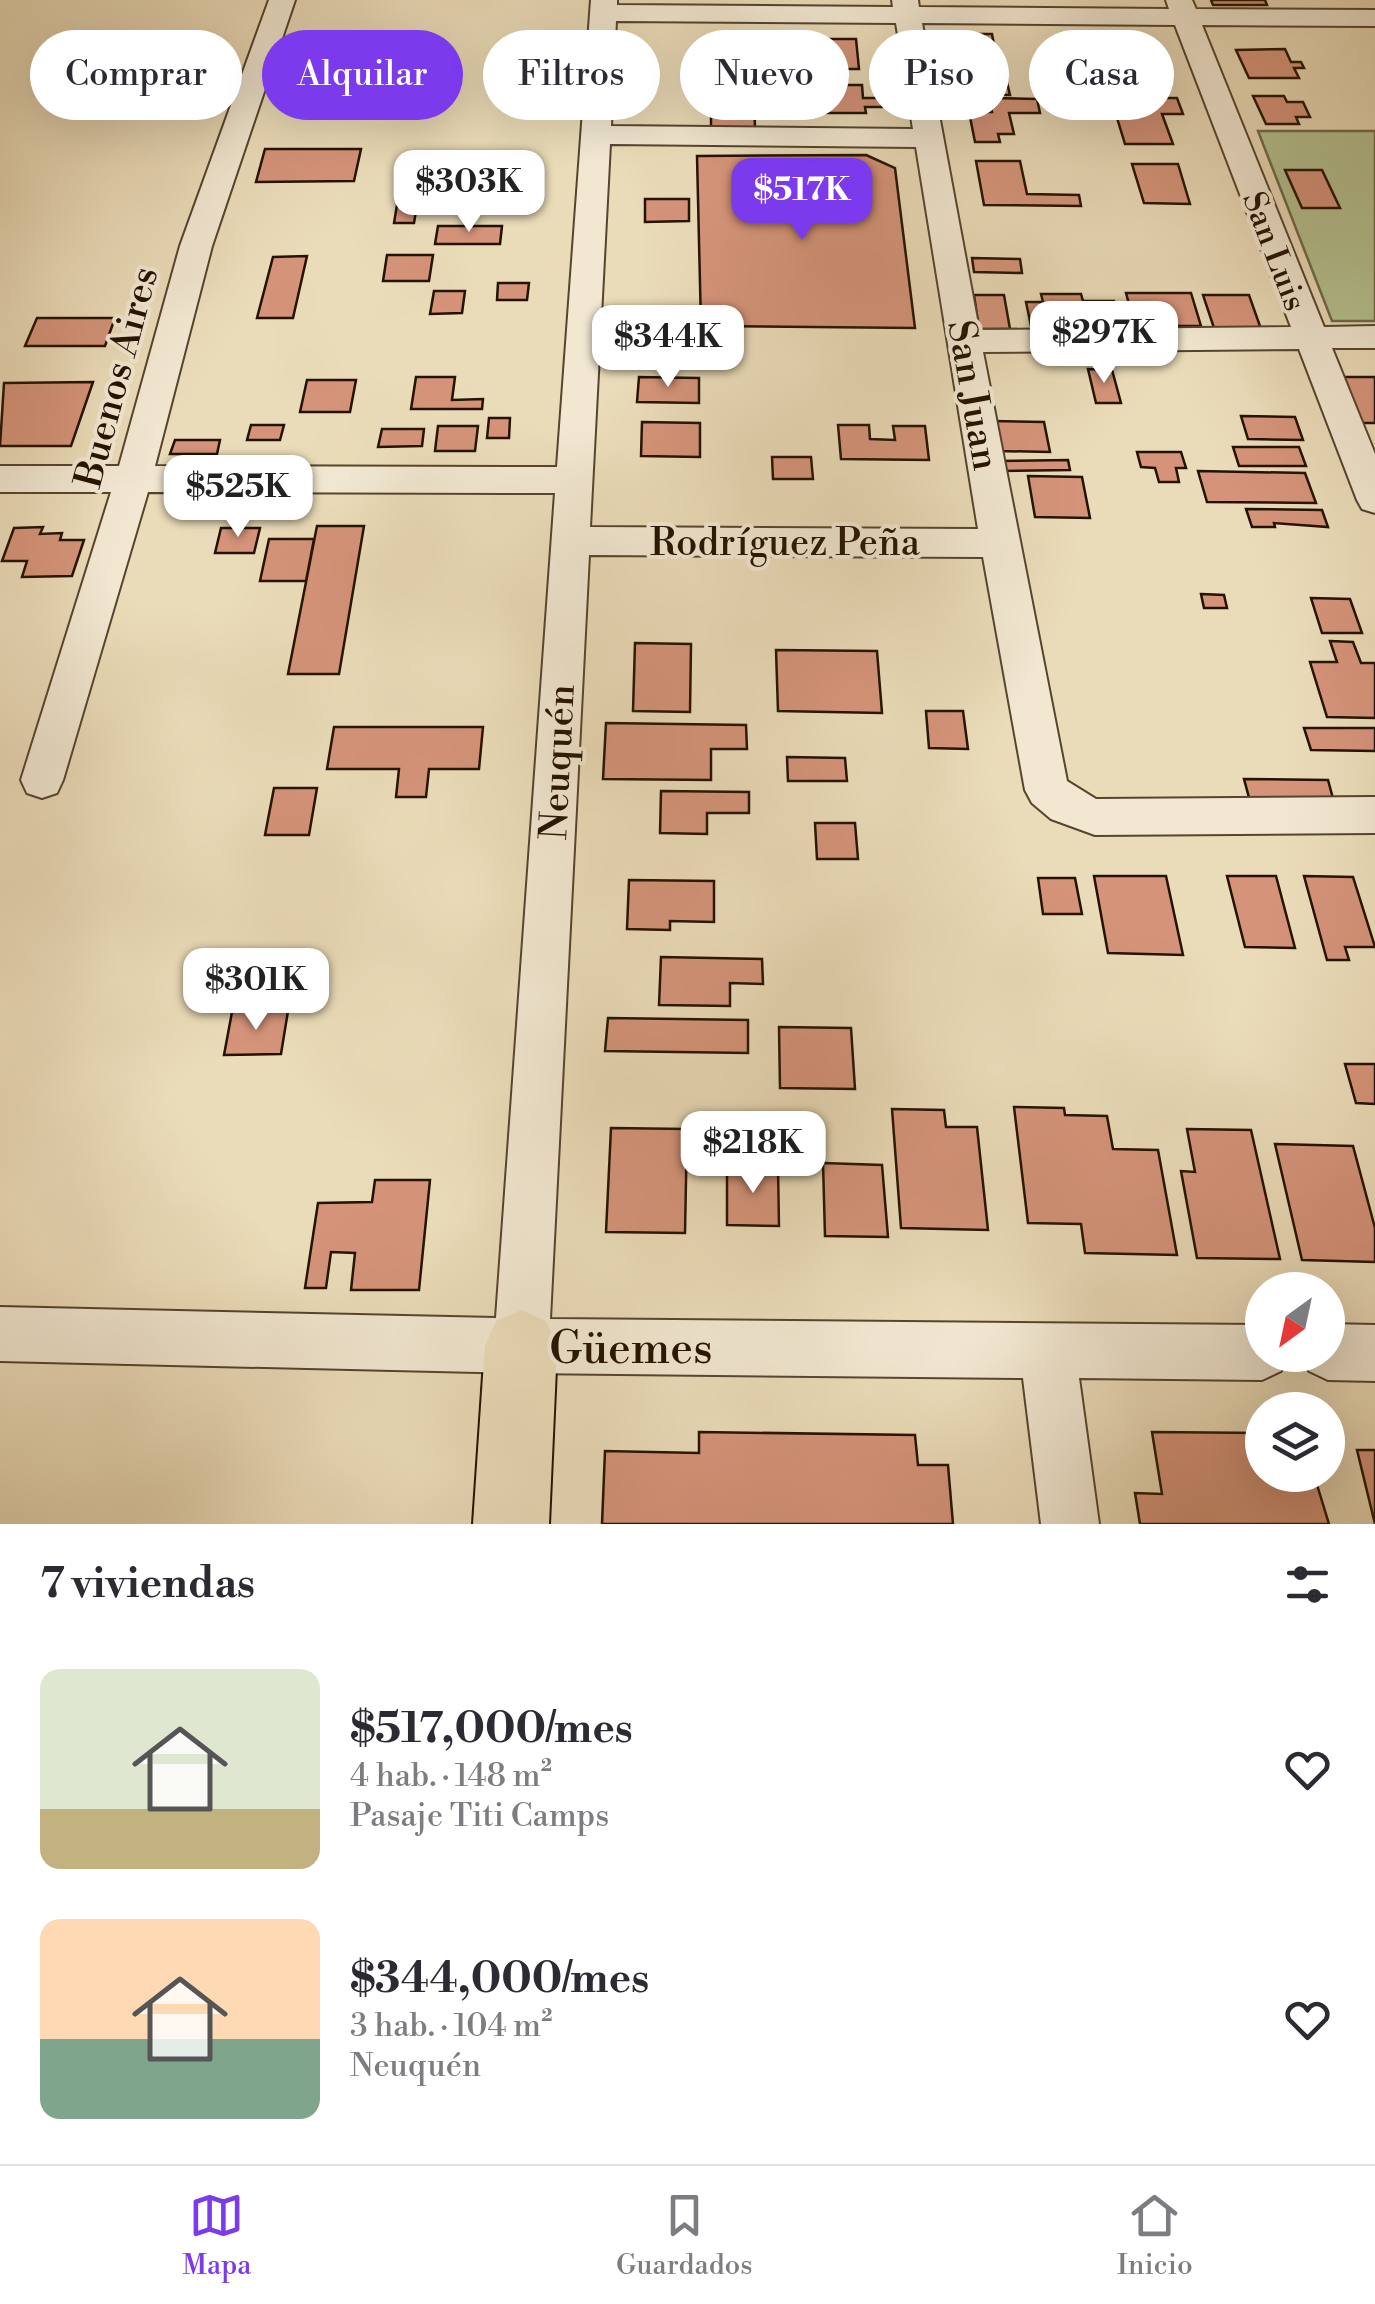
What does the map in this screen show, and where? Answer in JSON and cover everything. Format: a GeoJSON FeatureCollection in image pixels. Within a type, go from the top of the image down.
{"type":"FeatureCollection","features":[{"type":"Feature","properties":{"kind":"main road","name":"Neuquén"},"geometry":{"type":"LineString","coordinates":[[511,1524],[522,1346]]}},
{"type":"Feature","properties":{"kind":"street","name":"Buenos Aires"},"geometry":{"type":"LineString","coordinates":[[42,780],[134,478],[196,246],[282,0]]}},
{"type":"Feature","properties":{"kind":"street"},"geometry":{"type":"LineString","coordinates":[[603,6],[1182,8],[1375,18]]}},
{"type":"Feature","properties":{"kind":"street","name":"Neuquén"},"geometry":{"type":"LineString","coordinates":[[522,1346],[603,6]]}},
{"type":"Feature","properties":{"kind":"street","name":"San Juan"},"geometry":{"type":"LineString","coordinates":[[906,8],[999,543],[1048,790],[1066,806],[1094,818],[1375,815]]}},
{"type":"Feature","properties":{"kind":"street","name":"San Luis"},"geometry":{"type":"LineString","coordinates":[[1182,8],[1308,338],[1375,500]]}},
{"type":"Feature","properties":{"kind":"street"},"geometry":{"type":"LineString","coordinates":[[595,135],[929,138]]}},
{"type":"Feature","properties":{"kind":"street"},"geometry":{"type":"LineString","coordinates":[[966,341],[1375,337]]}},
{"type":"Feature","properties":{"kind":"street"},"geometry":{"type":"LineString","coordinates":[[0,480],[572,480]]}},
{"type":"Feature","properties":{"kind":"street","name":"Rodríguez Peña"},"geometry":{"type":"LineString","coordinates":[[570,541],[999,543]]}},
{"type":"Feature","properties":{"kind":"street","name":"Güemes"},"geometry":{"type":"LineString","coordinates":[[0,1334],[522,1346],[1245,1352]]}},
{"type":"Feature","properties":{"kind":"street"},"geometry":{"type":"LineString","coordinates":[[1047,1349],[1070,1524]]}},
{"type":"Feature","properties":{"kind":"street"},"geometry":{"type":"LineString","coordinates":[[1345,1352],[1375,1353]]}},
{"type":"Feature","properties":{"kind":"green space"},"geometry":{"type":"Polygon","coordinates":[[[1258,131],[1375,131],[1375,321],[1332,321],[1258,131]]]}},
{"type":"Feature","properties":{"kind":"building"},"geometry":{"type":"Polygon","coordinates":[[[1211,0],[1265,0],[1267,5],[1213,5],[1211,0]]]}},
{"type":"Feature","properties":{"kind":"building"},"geometry":{"type":"Polygon","coordinates":[[[849,39],[856,39],[859,69],[849,69],[849,39]]]}},
{"type":"Feature","properties":{"kind":"building"},"geometry":{"type":"Polygon","coordinates":[[[1285,49],[1291,62],[1301,62],[1304,68],[1294,68],[1299,78],[1249,78],[1236,50],[1285,49]]]}},
{"type":"Feature","properties":{"kind":"building"},"geometry":{"type":"Polygon","coordinates":[[[849,85],[862,85],[863,98],[869,98],[866,113],[849,113],[849,85]]]}},
{"type":"Feature","properties":{"kind":"building"},"geometry":{"type":"Polygon","coordinates":[[[1253,96],[1284,96],[1287,102],[1303,102],[1310,117],[1296,117],[1299,124],[1266,124],[1253,96]]]}},
{"type":"Feature","properties":{"kind":"building"},"geometry":{"type":"Polygon","coordinates":[[[1009,98],[1029,99],[1029,113],[1009,113],[1009,98]]]}},
{"type":"Feature","properties":{"kind":"building"},"geometry":{"type":"Polygon","coordinates":[[[1174,98],[1177,98],[1183,114],[1174,114],[1174,98]]]}},
{"type":"Feature","properties":{"kind":"building"},"geometry":{"type":"Polygon","coordinates":[[[1009,113],[1014,134],[998,134],[1000,142],[975,142],[971,120],[1009,120],[1009,113]]]}},
{"type":"Feature","properties":{"kind":"building"},"geometry":{"type":"Polygon","coordinates":[[[711,120],[755,120],[755,128],[711,128],[711,120]]]}},
{"type":"Feature","properties":{"kind":"building"},"geometry":{"type":"Polygon","coordinates":[[[1118,120],[1164,120],[1173,144],[1125,144],[1118,120]]]}},
{"type":"Feature","properties":{"kind":"building"},"geometry":{"type":"Polygon","coordinates":[[[265,149],[361,149],[354,181],[256,182],[265,149]]]}},
{"type":"Feature","properties":{"kind":"building"},"geometry":{"type":"Polygon","coordinates":[[[866,155],[895,168],[915,328],[701,326],[697,156],[866,155]]]}},
{"type":"Feature","properties":{"kind":"building"},"geometry":{"type":"Polygon","coordinates":[[[976,161],[1020,161],[1027,194],[1079,195],[1081,206],[984,205],[976,161]]]}},
{"type":"Feature","properties":{"kind":"building"},"geometry":{"type":"Polygon","coordinates":[[[1132,164],[1178,164],[1190,204],[1144,203],[1132,164]]]}},
{"type":"Feature","properties":{"kind":"building"},"geometry":{"type":"Polygon","coordinates":[[[1285,170],[1322,170],[1340,208],[1302,208],[1285,170]]]}},
{"type":"Feature","properties":{"kind":"building"},"geometry":{"type":"Polygon","coordinates":[[[645,199],[689,199],[689,221],[645,222],[645,199]]]}},
{"type":"Feature","properties":{"kind":"building"},"geometry":{"type":"Polygon","coordinates":[[[397,205],[417,205],[414,223],[394,223],[397,205]]]}},
{"type":"Feature","properties":{"kind":"building"},"geometry":{"type":"Polygon","coordinates":[[[438,226],[502,226],[500,244],[435,244],[438,226]]]}},
{"type":"Feature","properties":{"kind":"building"},"geometry":{"type":"Polygon","coordinates":[[[387,255],[433,255],[429,281],[383,281],[387,255]]]}},
{"type":"Feature","properties":{"kind":"building"},"geometry":{"type":"Polygon","coordinates":[[[307,256],[293,318],[257,318],[273,257],[307,256]]]}},
{"type":"Feature","properties":{"kind":"building"},"geometry":{"type":"Polygon","coordinates":[[[972,258],[1020,259],[1022,273],[974,272],[972,258]]]}},
{"type":"Feature","properties":{"kind":"building"},"geometry":{"type":"Polygon","coordinates":[[[498,283],[529,283],[527,300],[497,300],[498,283]]]}},
{"type":"Feature","properties":{"kind":"building"},"geometry":{"type":"Polygon","coordinates":[[[434,291],[465,291],[462,313],[430,314],[434,291]]]}},
{"type":"Feature","properties":{"kind":"building"},"geometry":{"type":"Polygon","coordinates":[[[1126,293],[1191,293],[1201,326],[1135,326],[1126,293]]]}},
{"type":"Feature","properties":{"kind":"building"},"geometry":{"type":"Polygon","coordinates":[[[1041,294],[1081,294],[1083,301],[1114,301],[1121,327],[1031,326],[1026,302],[1043,302],[1041,294]]]}},
{"type":"Feature","properties":{"kind":"building"},"geometry":{"type":"Polygon","coordinates":[[[974,295],[1004,295],[1010,329],[979,329],[974,295]]]}},
{"type":"Feature","properties":{"kind":"building"},"geometry":{"type":"Polygon","coordinates":[[[1203,295],[1249,295],[1261,329],[1214,328],[1203,295]]]}},
{"type":"Feature","properties":{"kind":"building"},"geometry":{"type":"Polygon","coordinates":[[[37,318],[115,318],[105,346],[25,346],[37,318]]]}},
{"type":"Feature","properties":{"kind":"building"},"geometry":{"type":"Polygon","coordinates":[[[1088,369],[1112,370],[1121,403],[1096,403],[1088,369]]]}},
{"type":"Feature","properties":{"kind":"building"},"geometry":{"type":"Polygon","coordinates":[[[416,377],[455,377],[452,400],[483,399],[482,409],[411,409],[416,377]]]}},
{"type":"Feature","properties":{"kind":"building"},"geometry":{"type":"Polygon","coordinates":[[[639,377],[699,378],[699,403],[637,402],[639,377]]]}},
{"type":"Feature","properties":{"kind":"building"},"geometry":{"type":"Polygon","coordinates":[[[1344,377],[1375,377],[1375,423],[1362,423],[1344,377]]]}},
{"type":"Feature","properties":{"kind":"building"},"geometry":{"type":"Polygon","coordinates":[[[307,380],[356,380],[350,412],[300,412],[307,380]]]}},
{"type":"Feature","properties":{"kind":"building"},"geometry":{"type":"Polygon","coordinates":[[[93,382],[71,446],[0,446],[4,383],[93,382]]]}},
{"type":"Feature","properties":{"kind":"building"},"geometry":{"type":"Polygon","coordinates":[[[1241,416],[1295,417],[1303,440],[1248,439],[1241,416]]]}},
{"type":"Feature","properties":{"kind":"building"},"geometry":{"type":"Polygon","coordinates":[[[489,418],[510,418],[509,438],[487,438],[489,418]]]}},
{"type":"Feature","properties":{"kind":"building"},"geometry":{"type":"Polygon","coordinates":[[[993,421],[1044,422],[1050,452],[998,451],[993,421]]]}},
{"type":"Feature","properties":{"kind":"building"},"geometry":{"type":"Polygon","coordinates":[[[642,422],[700,423],[700,457],[641,456],[642,422]]]}},
{"type":"Feature","properties":{"kind":"building"},"geometry":{"type":"Polygon","coordinates":[[[251,425],[284,425],[280,440],[247,440],[251,425]]]}},
{"type":"Feature","properties":{"kind":"building"},"geometry":{"type":"Polygon","coordinates":[[[838,425],[869,425],[870,439],[895,440],[893,426],[925,426],[929,460],[841,459],[838,425]]]}},
{"type":"Feature","properties":{"kind":"building"},"geometry":{"type":"Polygon","coordinates":[[[438,426],[478,426],[475,451],[435,451],[438,426]]]}},
{"type":"Feature","properties":{"kind":"building"},"geometry":{"type":"Polygon","coordinates":[[[382,429],[424,429],[422,446],[378,447],[382,429]]]}},
{"type":"Feature","properties":{"kind":"building"},"geometry":{"type":"Polygon","coordinates":[[[175,440],[220,440],[217,454],[170,454],[175,440]]]}},
{"type":"Feature","properties":{"kind":"building"},"geometry":{"type":"Polygon","coordinates":[[[1233,447],[1299,447],[1306,466],[1239,466],[1233,447]]]}},
{"type":"Feature","properties":{"kind":"building"},"geometry":{"type":"Polygon","coordinates":[[[1137,452],[1181,452],[1186,468],[1176,468],[1179,482],[1159,482],[1155,468],[1141,467],[1137,452]]]}},
{"type":"Feature","properties":{"kind":"building"},"geometry":{"type":"Polygon","coordinates":[[[772,457],[811,457],[813,479],[773,479],[772,457]]]}},
{"type":"Feature","properties":{"kind":"building"},"geometry":{"type":"Polygon","coordinates":[[[1068,460],[1070,470],[1000,471],[998,461],[1068,460]]]}},
{"type":"Feature","properties":{"kind":"building"},"geometry":{"type":"Polygon","coordinates":[[[1198,471],[1305,473],[1316,503],[1207,502],[1198,471]]]}},
{"type":"Feature","properties":{"kind":"building"},"geometry":{"type":"Polygon","coordinates":[[[1028,476],[1082,477],[1090,518],[1035,517],[1028,476]]]}},
{"type":"Feature","properties":{"kind":"building"},"geometry":{"type":"Polygon","coordinates":[[[1246,509],[1322,510],[1328,527],[1274,523],[1275,527],[1252,527],[1246,509]]]}},
{"type":"Feature","properties":{"kind":"building"},"geometry":{"type":"Polygon","coordinates":[[[317,526],[364,526],[339,674],[288,674],[317,526]]]}},
{"type":"Feature","properties":{"kind":"building"},"geometry":{"type":"Polygon","coordinates":[[[43,527],[40,534],[62,533],[60,540],[84,540],[72,576],[22,577],[27,561],[2,561],[14,528],[43,527]]]}},
{"type":"Feature","properties":{"kind":"building"},"geometry":{"type":"Polygon","coordinates":[[[221,528],[260,528],[254,553],[215,553],[221,528]]]}},
{"type":"Feature","properties":{"kind":"building"},"geometry":{"type":"Polygon","coordinates":[[[269,539],[314,539],[306,581],[260,581],[269,539]]]}},
{"type":"Feature","properties":{"kind":"building"},"geometry":{"type":"Polygon","coordinates":[[[1201,594],[1224,595],[1227,608],[1204,608],[1201,594]]]}},
{"type":"Feature","properties":{"kind":"building"},"geometry":{"type":"Polygon","coordinates":[[[1311,598],[1350,599],[1362,633],[1322,633],[1311,598]]]}},
{"type":"Feature","properties":{"kind":"building"},"geometry":{"type":"Polygon","coordinates":[[[1330,641],[1353,642],[1361,663],[1375,663],[1375,718],[1327,717],[1310,662],[1337,662],[1330,641]]]}},
{"type":"Feature","properties":{"kind":"building"},"geometry":{"type":"Polygon","coordinates":[[[635,643],[691,644],[690,712],[633,711],[635,643]]]}},
{"type":"Feature","properties":{"kind":"building"},"geometry":{"type":"Polygon","coordinates":[[[776,650],[877,651],[882,713],[778,711],[776,650]]]}},
{"type":"Feature","properties":{"kind":"building"},"geometry":{"type":"Polygon","coordinates":[[[926,711],[963,711],[968,749],[929,748],[926,711]]]}},
{"type":"Feature","properties":{"kind":"building"},"geometry":{"type":"Polygon","coordinates":[[[606,723],[746,725],[747,749],[711,749],[711,780],[603,779],[606,723]]]}},
{"type":"Feature","properties":{"kind":"building"},"geometry":{"type":"Polygon","coordinates":[[[334,727],[483,727],[479,769],[429,769],[426,797],[396,797],[399,769],[327,769],[334,727]]]}},
{"type":"Feature","properties":{"kind":"building"},"geometry":{"type":"Polygon","coordinates":[[[1304,728],[1375,728],[1375,751],[1311,750],[1304,728]]]}},
{"type":"Feature","properties":{"kind":"building"},"geometry":{"type":"Polygon","coordinates":[[[787,757],[845,758],[847,781],[788,781],[787,757]]]}},
{"type":"Feature","properties":{"kind":"building"},"geometry":{"type":"Polygon","coordinates":[[[1244,779],[1328,780],[1335,806],[1251,805],[1244,779]]]}},
{"type":"Feature","properties":{"kind":"building"},"geometry":{"type":"Polygon","coordinates":[[[274,788],[317,788],[309,835],[265,835],[274,788]]]}},
{"type":"Feature","properties":{"kind":"building"},"geometry":{"type":"Polygon","coordinates":[[[661,791],[749,792],[749,813],[707,813],[707,834],[660,833],[661,791]]]}},
{"type":"Feature","properties":{"kind":"building"},"geometry":{"type":"Polygon","coordinates":[[[815,823],[855,823],[858,859],[817,859],[815,823]]]}},
{"type":"Feature","properties":{"kind":"building"},"geometry":{"type":"Polygon","coordinates":[[[1094,876],[1166,876],[1183,955],[1108,953],[1094,876]]]}},
{"type":"Feature","properties":{"kind":"building"},"geometry":{"type":"Polygon","coordinates":[[[1227,876],[1276,876],[1295,948],[1245,947],[1227,876]]]}},
{"type":"Feature","properties":{"kind":"building"},"geometry":{"type":"Polygon","coordinates":[[[1304,876],[1353,877],[1375,947],[1345,947],[1349,960],[1327,960],[1304,876]]]}},
{"type":"Feature","properties":{"kind":"building"},"geometry":{"type":"Polygon","coordinates":[[[1038,878],[1075,878],[1082,914],[1043,914],[1038,878]]]}},
{"type":"Feature","properties":{"kind":"building"},"geometry":{"type":"Polygon","coordinates":[[[629,880],[714,881],[714,922],[670,921],[670,930],[627,929],[629,880]]]}},
{"type":"Feature","properties":{"kind":"building"},"geometry":{"type":"Polygon","coordinates":[[[661,957],[762,959],[763,984],[730,983],[730,1006],[659,1005],[661,957]]]}},
{"type":"Feature","properties":{"kind":"building"},"geometry":{"type":"Polygon","coordinates":[[[288,1011],[281,1054],[224,1055],[232,1012],[288,1011]]]}},
{"type":"Feature","properties":{"kind":"building"},"geometry":{"type":"Polygon","coordinates":[[[608,1018],[748,1020],[748,1053],[605,1051],[608,1018]]]}},
{"type":"Feature","properties":{"kind":"building"},"geometry":{"type":"Polygon","coordinates":[[[779,1027],[851,1028],[855,1089],[780,1088],[779,1027]]]}},
{"type":"Feature","properties":{"kind":"building"},"geometry":{"type":"Polygon","coordinates":[[[1345,1064],[1375,1064],[1375,1104],[1356,1103],[1345,1064]]]}},
{"type":"Feature","properties":{"kind":"building"},"geometry":{"type":"Polygon","coordinates":[[[1014,1107],[1064,1108],[1065,1115],[1107,1116],[1113,1149],[1158,1150],[1177,1255],[1085,1253],[1081,1224],[1028,1223],[1014,1107]]]}},
{"type":"Feature","properties":{"kind":"building"},"geometry":{"type":"Polygon","coordinates":[[[892,1109],[944,1110],[946,1127],[977,1127],[988,1230],[901,1228],[892,1109]]]}},
{"type":"Feature","properties":{"kind":"building"},"geometry":{"type":"Polygon","coordinates":[[[611,1128],[687,1129],[685,1233],[606,1232],[611,1128]]]}},
{"type":"Feature","properties":{"kind":"building"},"geometry":{"type":"Polygon","coordinates":[[[1187,1129],[1251,1130],[1280,1259],[1197,1258],[1181,1171],[1195,1172],[1187,1129]]]}},
{"type":"Feature","properties":{"kind":"building"},"geometry":{"type":"Polygon","coordinates":[[[1275,1144],[1353,1146],[1375,1228],[1375,1262],[1302,1260],[1275,1144]]]}},
{"type":"Feature","properties":{"kind":"building"},"geometry":{"type":"Polygon","coordinates":[[[823,1163],[882,1165],[888,1237],[825,1236],[823,1163]]]}},
{"type":"Feature","properties":{"kind":"building"},"geometry":{"type":"Polygon","coordinates":[[[727,1166],[778,1167],[779,1226],[727,1225],[727,1166]]]}},
{"type":"Feature","properties":{"kind":"building"},"geometry":{"type":"Polygon","coordinates":[[[375,1180],[430,1180],[419,1290],[351,1290],[355,1253],[331,1252],[326,1288],[305,1288],[318,1203],[372,1202],[375,1180]]]}},
{"type":"Feature","properties":{"kind":"building"},"geometry":{"type":"Polygon","coordinates":[[[699,1432],[915,1435],[918,1465],[948,1465],[953,1524],[602,1524],[605,1451],[699,1453],[699,1432]]]}},
{"type":"Feature","properties":{"kind":"building"},"geometry":{"type":"Polygon","coordinates":[[[1152,1432],[1245,1433],[1245,1492],[1319,1492],[1329,1524],[1140,1524],[1135,1493],[1162,1494],[1152,1432]]]}},
{"type":"Feature","properties":{"kind":"building"},"geometry":{"type":"Polygon","coordinates":[[[1357,1450],[1375,1450],[1375,1524],[1357,1450]]]}}]}
